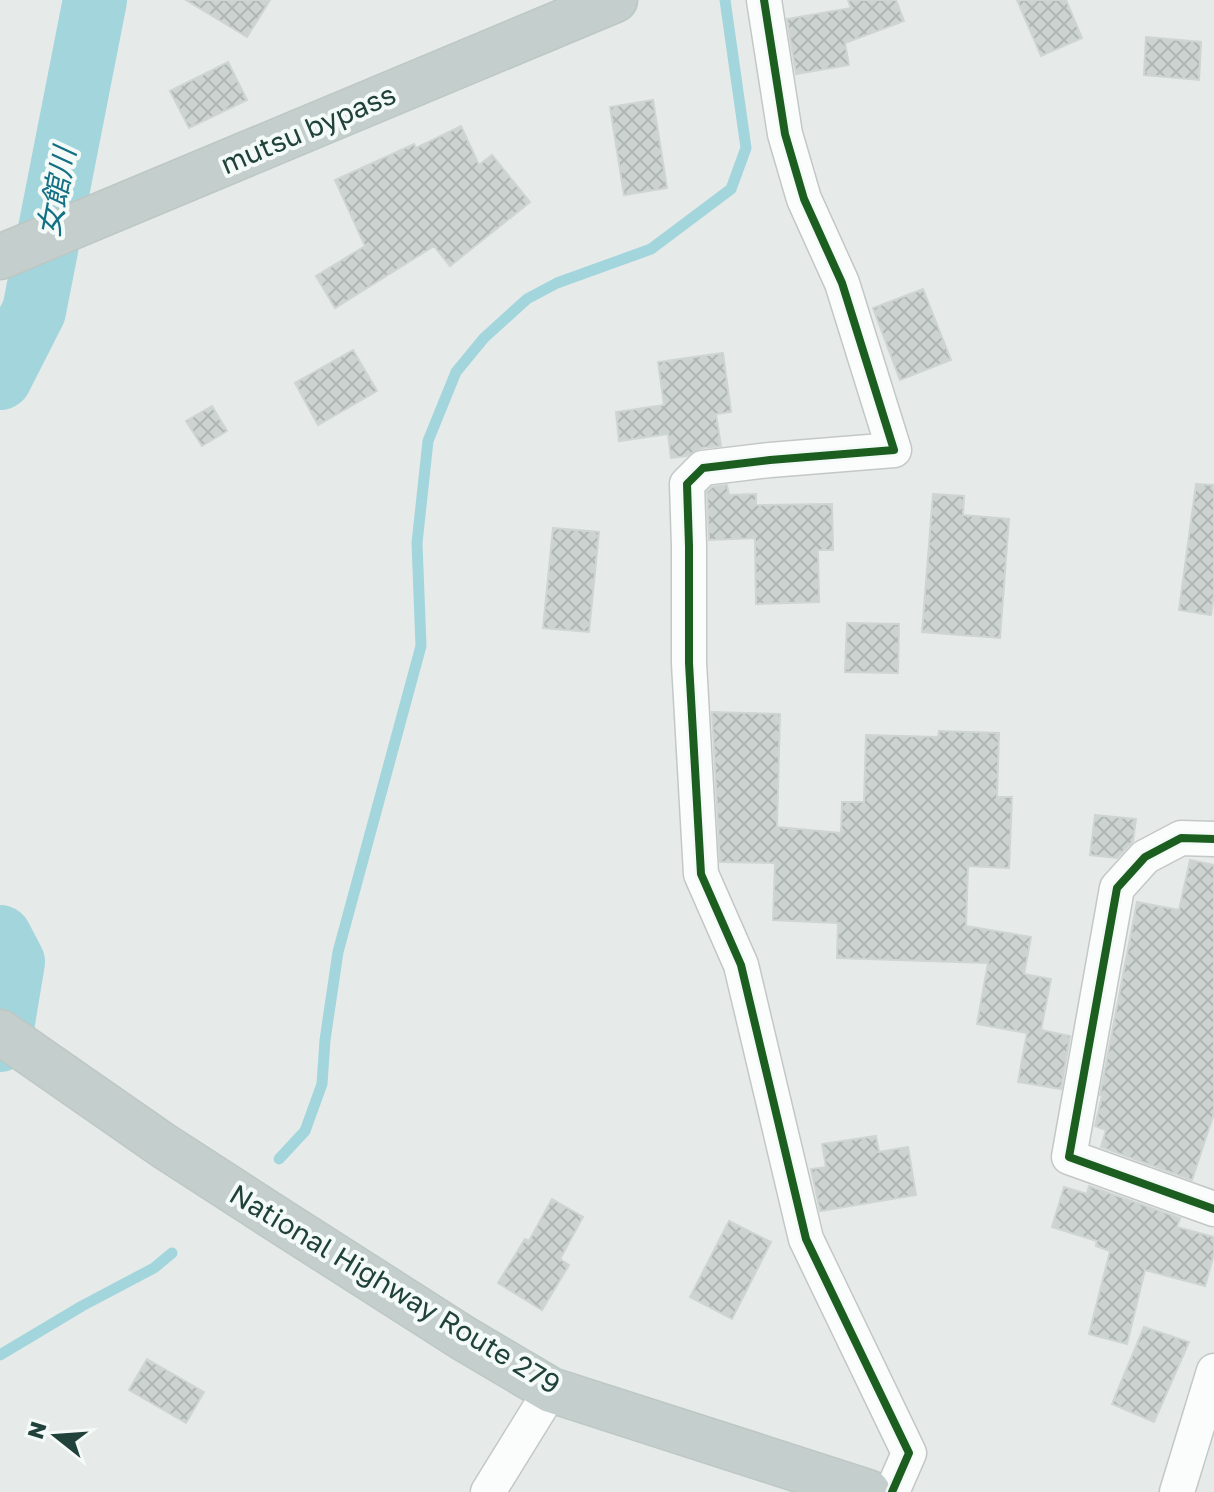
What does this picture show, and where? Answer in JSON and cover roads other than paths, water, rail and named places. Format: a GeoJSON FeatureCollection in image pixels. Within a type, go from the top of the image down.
{"type":"FeatureCollection","features":[{"type":"Feature","properties":{"kind":"highway","name":"mutsu bypass"},"geometry":{"type":"LineString","coordinates":[[6,255],[615,0]]}},
{"type":"Feature","properties":{"kind":"highway","name":"National Highway Route 279"},"geometry":{"type":"LineString","coordinates":[[0,1032],[164,1146],[463,1338],[551,1390],[868,1492]]}},
{"type":"Feature","properties":{"kind":"street"},"geometry":{"type":"LineString","coordinates":[[764,0],[785,134],[800,186],[842,283],[894,450],[703,468],[687,484],[689,663],[701,874],[741,965],[806,1239],[909,1453],[892,1492]]}},
{"type":"Feature","properties":{"kind":"street"},"geometry":{"type":"LineString","coordinates":[[1214,839],[1181,838],[1145,857],[1117,888],[1069,1157],[1214,1209]]}},
{"type":"Feature","properties":{"kind":"street"},"geometry":{"type":"LineString","coordinates":[[1177,1492],[1214,1371]]}},
{"type":"Feature","properties":{"kind":"street"},"geometry":{"type":"LineString","coordinates":[[488,1492],[551,1390]]}},
{"type":"Feature","properties":{"kind":"waterway","name":"女館川"},"geometry":{"type":"LineString","coordinates":[[0,378],[34,311],[95,0]]}},
{"type":"Feature","properties":{"kind":"waterway"},"geometry":{"type":"LineString","coordinates":[[279,1159],[305,1131],[322,1084],[338,952],[421,646],[417,543],[428,441],[456,372],[484,338],[527,299],[557,283],[651,249],[731,189],[746,148],[725,0]]}},
{"type":"Feature","properties":{"kind":"waterway","name":"女館川"},"geometry":{"type":"LineString","coordinates":[[0,937],[13,962],[0,1040]]}},
{"type":"Feature","properties":{"kind":"waterway"},"geometry":{"type":"LineString","coordinates":[[0,1355],[154,1268],[172,1253]]}}]}
